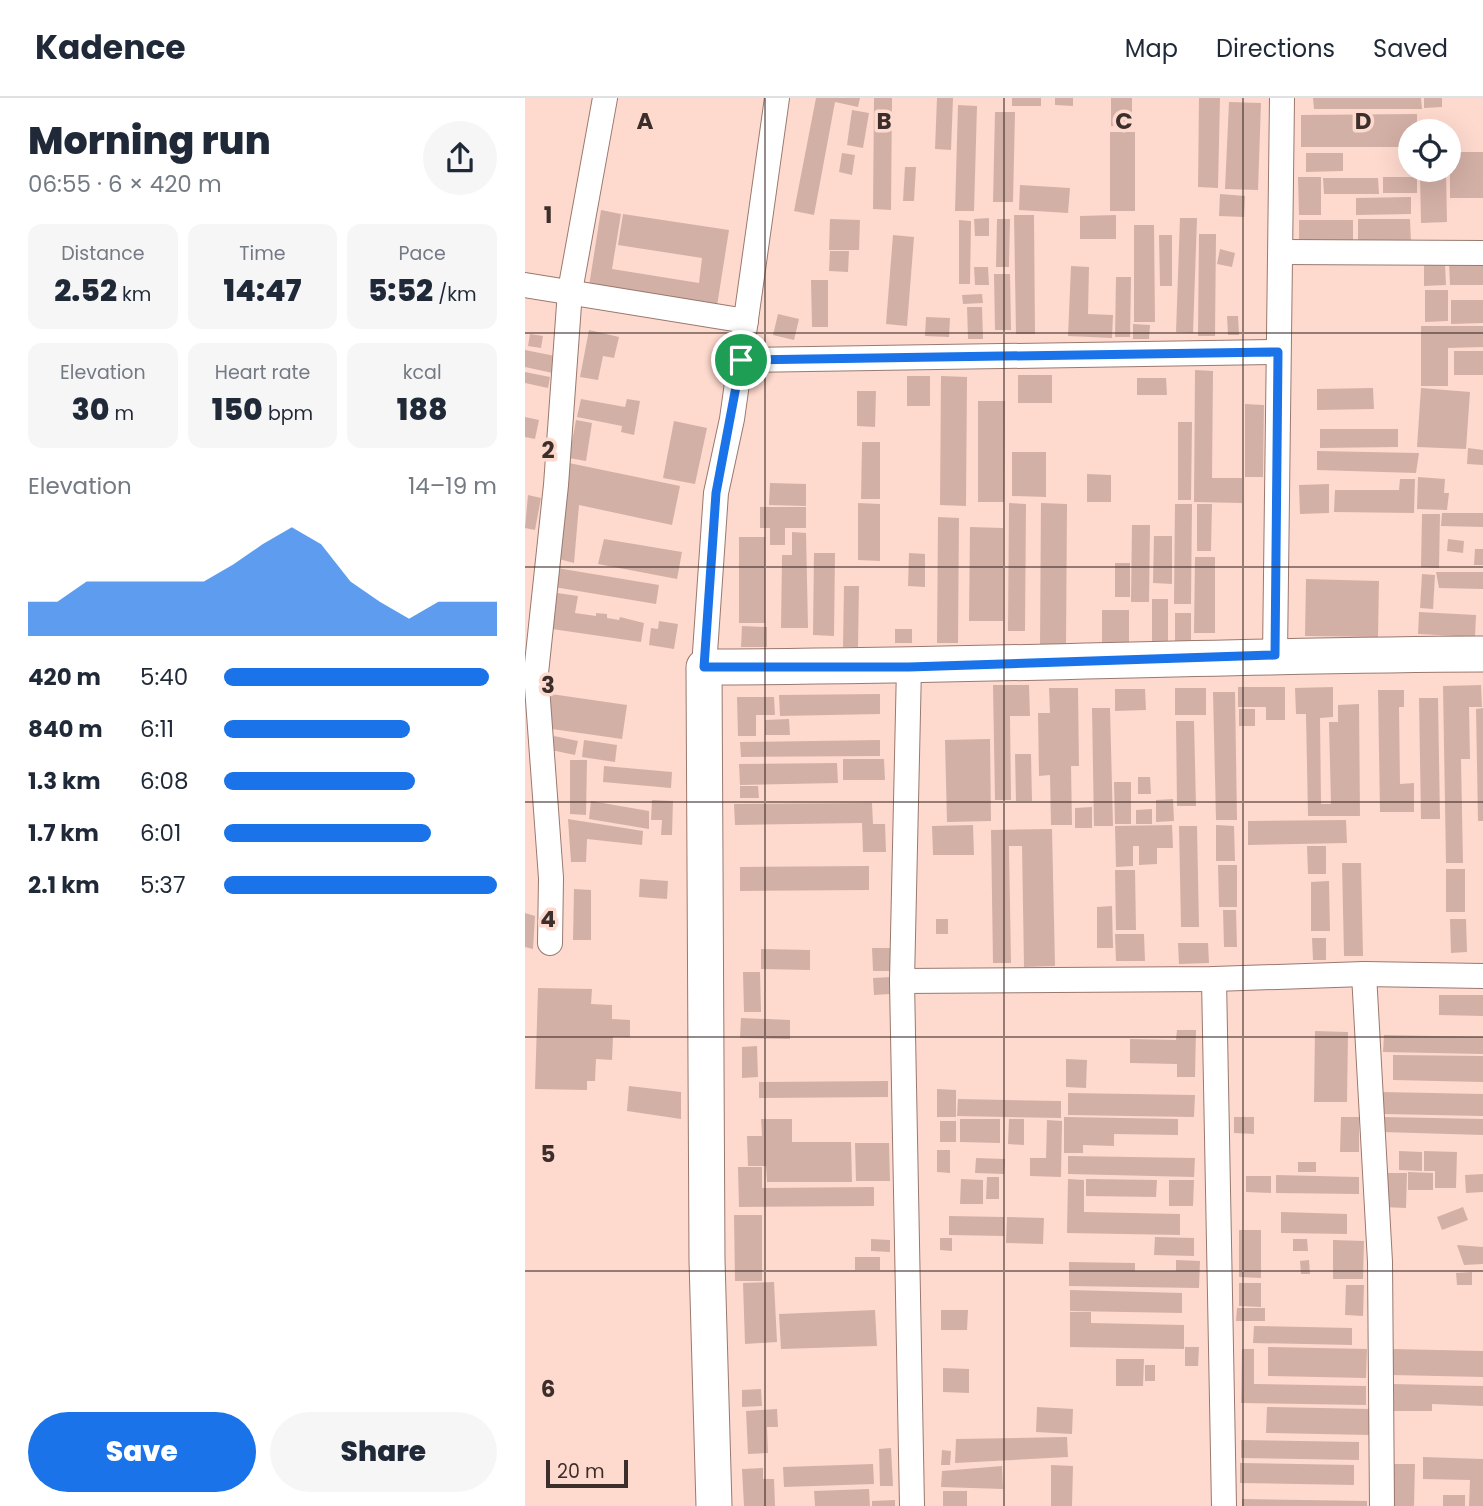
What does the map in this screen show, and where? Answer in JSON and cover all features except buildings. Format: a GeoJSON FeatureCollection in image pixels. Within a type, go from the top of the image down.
{"type":"FeatureCollection","features":[{"type":"Feature","properties":{"kind":"main road"},"geometry":{"type":"LineString","coordinates":[[714,1506],[707,1260],[704,667],[909,667],[1275,655],[1483,654]]}},
{"type":"Feature","properties":{"kind":"street"},"geometry":{"type":"LineString","coordinates":[[550,943],[551,878],[536,673],[556,485],[570,291],[605,98]]}},
{"type":"Feature","properties":{"kind":"street"},"geometry":{"type":"LineString","coordinates":[[704,667],[716,493],[741,360],[777,98]]}},
{"type":"Feature","properties":{"kind":"street"},"geometry":{"type":"LineString","coordinates":[[1275,655],[1282,98]]}},
{"type":"Feature","properties":{"kind":"street"},"geometry":{"type":"LineString","coordinates":[[1282,252],[1483,253]]}},
{"type":"Feature","properties":{"kind":"street"},"geometry":{"type":"LineString","coordinates":[[525,285],[746,321]]}},
{"type":"Feature","properties":{"kind":"street"},"geometry":{"type":"LineString","coordinates":[[741,360],[1278,352]]}},
{"type":"Feature","properties":{"kind":"street"},"geometry":{"type":"LineString","coordinates":[[909,667],[902,981],[912,1506]]}},
{"type":"Feature","properties":{"kind":"street"},"geometry":{"type":"LineString","coordinates":[[902,981],[1214,979],[1364,974],[1483,976]]}},
{"type":"Feature","properties":{"kind":"street"},"geometry":{"type":"LineString","coordinates":[[1364,974],[1380,1262],[1382,1506]]}},
{"type":"Feature","properties":{"kind":"street"},"geometry":{"type":"LineString","coordinates":[[1214,979],[1224,1506]]}},
{"type":"Feature","properties":{"kind":"route"},"geometry":{"type":"LineString","coordinates":[[1278,352],[1275,655],[909,667],[704,667],[716,493],[741,360],[1278,352]]}}]}
